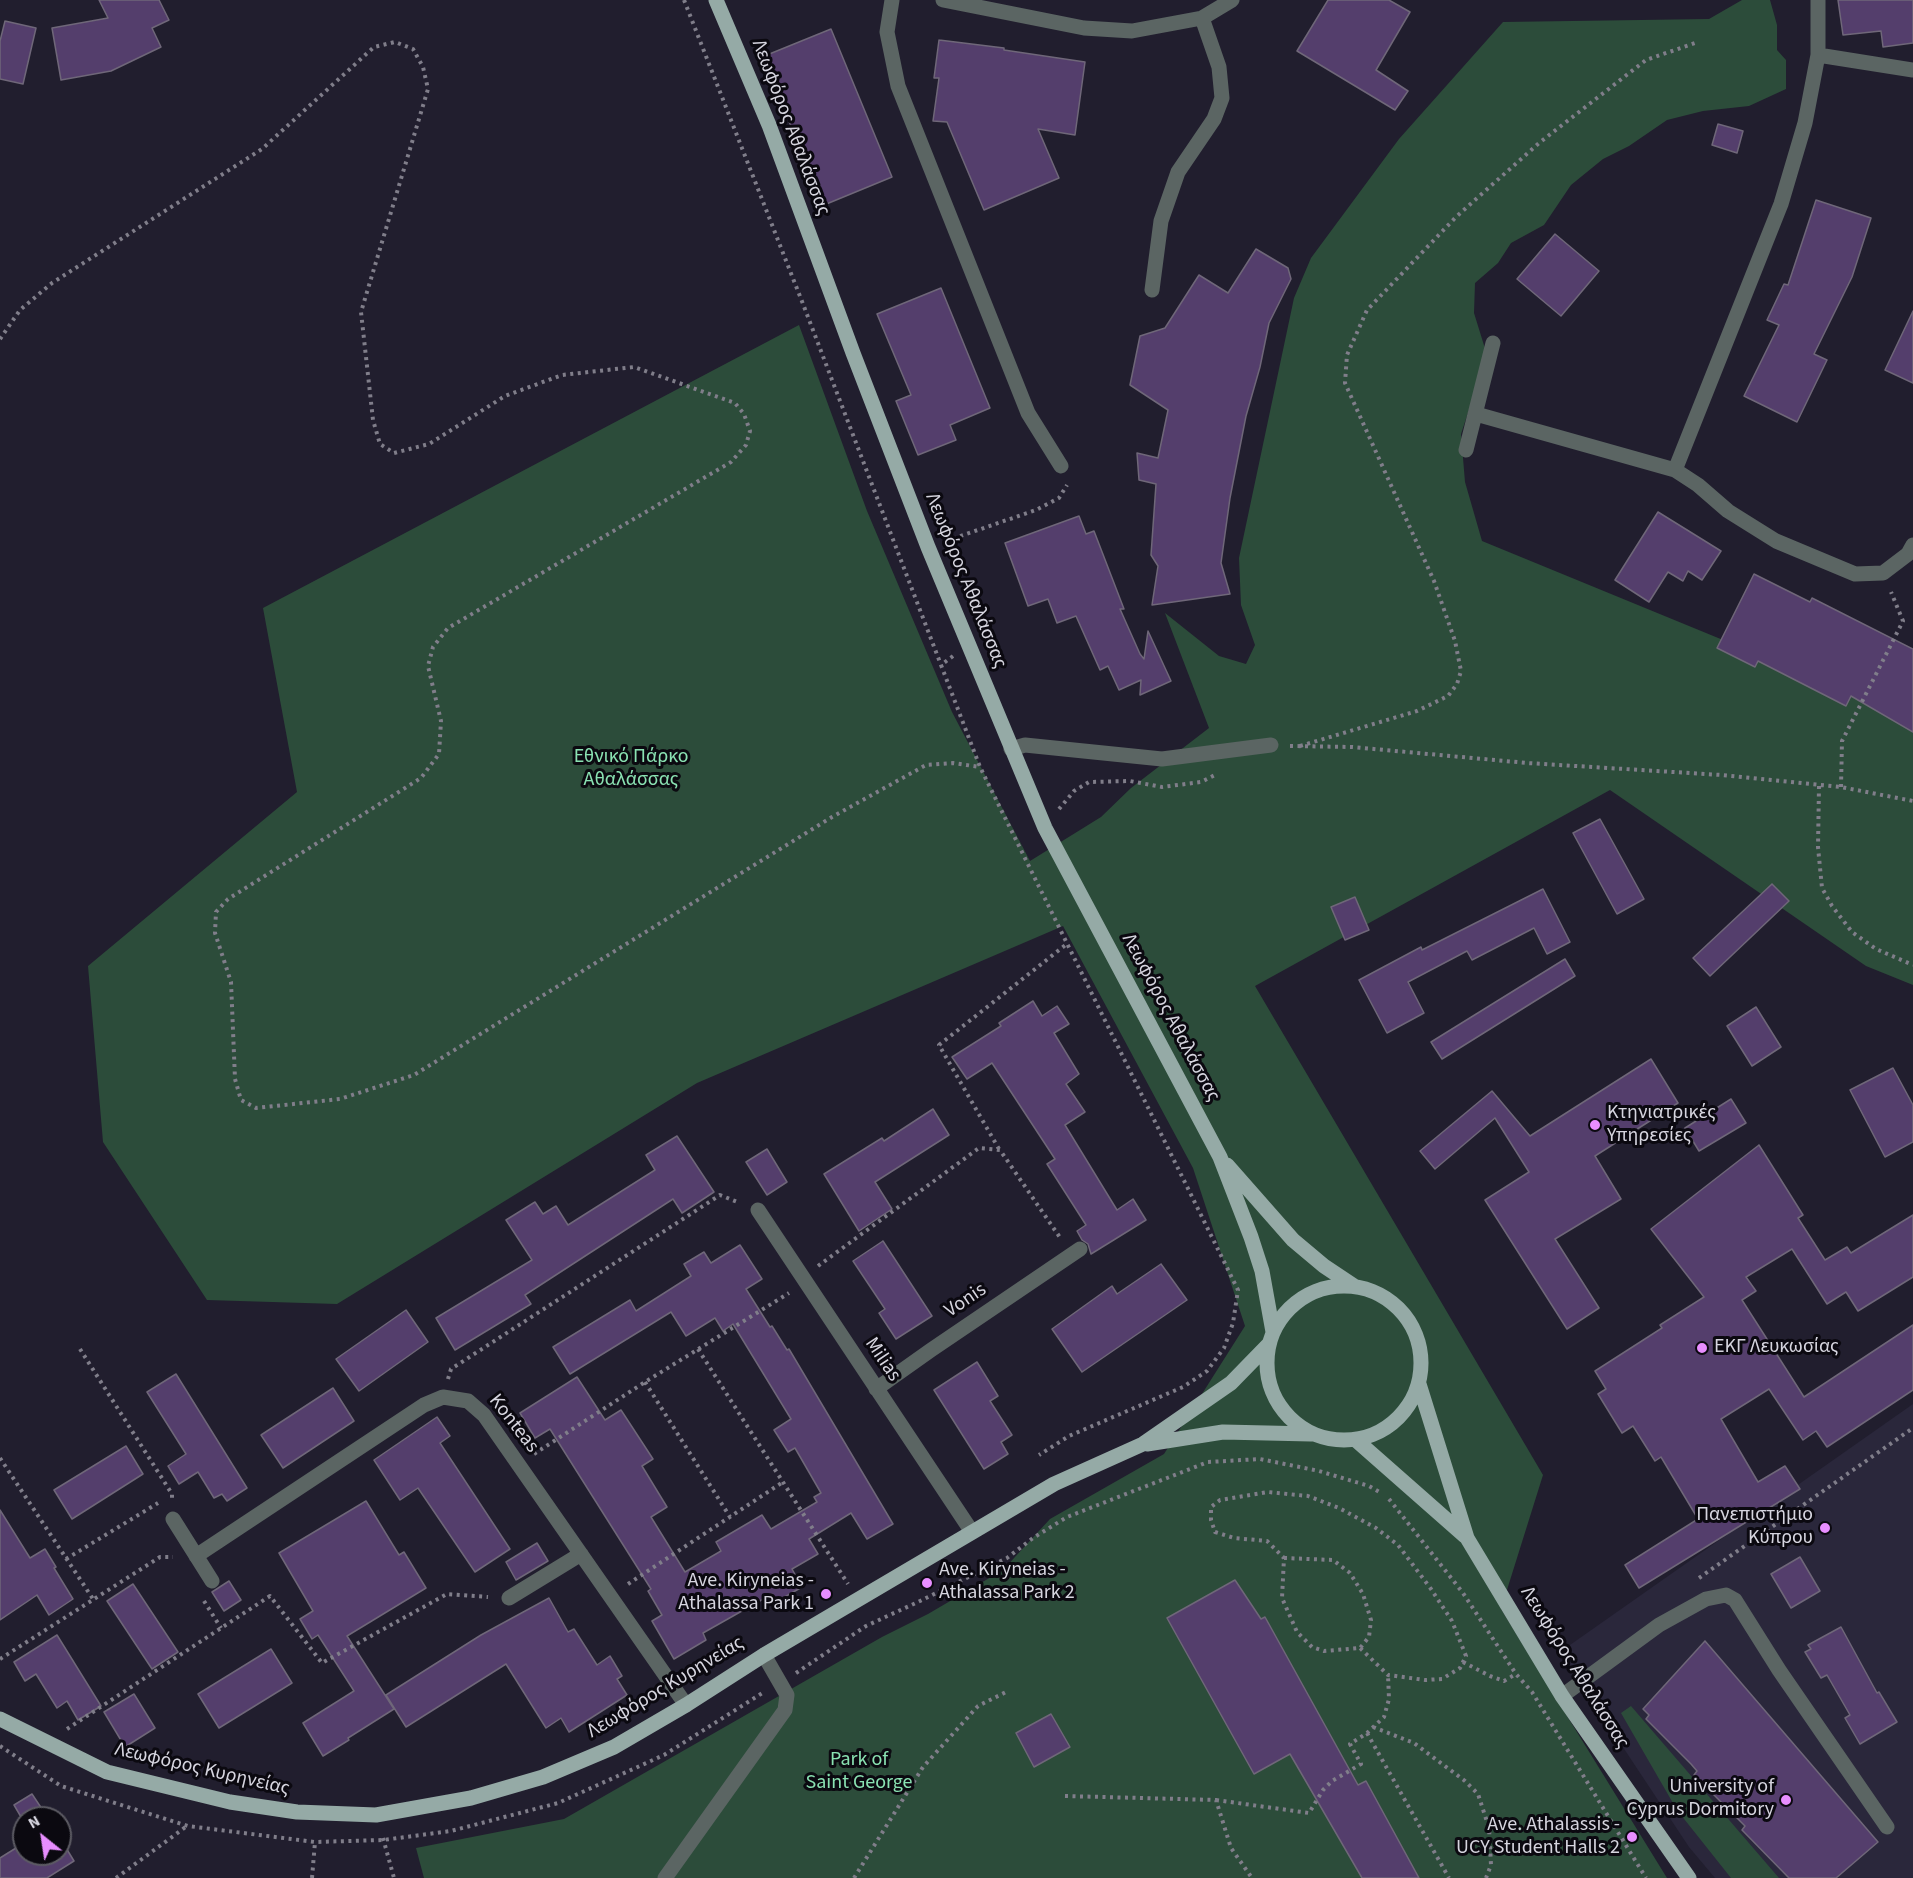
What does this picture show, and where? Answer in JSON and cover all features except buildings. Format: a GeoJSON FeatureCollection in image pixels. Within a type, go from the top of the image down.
{"type":"FeatureCollection","features":[{"type":"Feature","properties":{"kind":"main road","name":"Λεωφόρος Αθαλάσσας"},"geometry":{"type":"LineString","coordinates":[[716,0],[769,125],[928,547],[1045,828],[1220,1157],[1262,1271],[1271,1338]]}},
{"type":"Feature","properties":{"kind":"main road","name":"Λεωφόρος Αθαλάσσας"},"geometry":{"type":"LineString","coordinates":[[1220,1157],[1293,1240],[1354,1287]]}},
{"type":"Feature","properties":{"kind":"main road"},"geometry":{"type":"LineString","coordinates":[[1340,1286],[1373,1291],[1389,1300],[1403,1313],[1414,1329],[1420,1346],[1422,1365],[1419,1383],[1410,1404],[1396,1421],[1377,1433],[1356,1440],[1326,1439],[1311,1434],[1294,1422],[1279,1406],[1270,1386],[1267,1365],[1271,1338],[1289,1309],[1300,1300],[1326,1288],[1340,1286]]}},
{"type":"Feature","properties":{"kind":"main road","name":"Λεωφόρος Κυρηνείας"},"geometry":{"type":"LineString","coordinates":[[0,1719],[107,1772],[230,1802],[297,1812],[376,1815],[471,1798],[543,1777],[614,1747],[686,1706],[764,1654],[1054,1484],[1143,1444],[1231,1383],[1271,1338]]}},
{"type":"Feature","properties":{"kind":"main road","name":"Λεωφόρος Αθαλάσσας"},"geometry":{"type":"LineString","coordinates":[[1419,1383],[1467,1538],[1562,1696],[1685,1877]]}},
{"type":"Feature","properties":{"kind":"main road","name":"Λεωφόρος Κυρηνείας"},"geometry":{"type":"LineString","coordinates":[[1143,1444],[1223,1432],[1311,1434]]}},
{"type":"Feature","properties":{"kind":"main road","name":"Λεωφόρος Αθαλάσσας"},"geometry":{"type":"LineString","coordinates":[[1356,1440],[1467,1538]]}},
{"type":"Feature","properties":{"kind":"street"},"geometry":{"type":"LineString","coordinates":[[892,0],[887,32],[898,86],[1028,413],[1061,466]]}},
{"type":"Feature","properties":{"kind":"street"},"geometry":{"type":"LineString","coordinates":[[943,0],[1084,28],[1132,31],[1202,18],[1232,0]]}},
{"type":"Feature","properties":{"kind":"street"},"geometry":{"type":"LineString","coordinates":[[1675,470],[1781,204],[1805,123],[1818,55],[1818,0]]}},
{"type":"Feature","properties":{"kind":"street"},"geometry":{"type":"LineString","coordinates":[[1152,290],[1161,221],[1178,172],[1214,119],[1222,98],[1219,67],[1202,18]]}},
{"type":"Feature","properties":{"kind":"street"},"geometry":{"type":"LineString","coordinates":[[1818,55],[1913,70]]}},
{"type":"Feature","properties":{"kind":"street"},"geometry":{"type":"LineString","coordinates":[[1466,450],[1493,343]]}},
{"type":"Feature","properties":{"kind":"street"},"geometry":{"type":"LineString","coordinates":[[1476,414],[1675,470],[1698,485],[1728,511],[1776,541],[1855,574],[1883,573],[1908,554],[1913,545]]}},
{"type":"Feature","properties":{"kind":"street"},"geometry":{"type":"LineString","coordinates":[[1011,749],[1025,745],[1162,759],[1270,745]]}},
{"type":"Feature","properties":{"kind":"street","name":"Milias"},"geometry":{"type":"LineString","coordinates":[[758,1210],[972,1532]]}},
{"type":"Feature","properties":{"kind":"street","name":"Vonis"},"geometry":{"type":"LineString","coordinates":[[876,1389],[1080,1249]]}},
{"type":"Feature","properties":{"kind":"street"},"geometry":{"type":"LineString","coordinates":[[196,1556],[424,1405],[443,1397]]}},
{"type":"Feature","properties":{"kind":"street","name":"Konteas"},"geometry":{"type":"LineString","coordinates":[[443,1397],[468,1401],[484,1415],[686,1706]]}},
{"type":"Feature","properties":{"kind":"street"},"geometry":{"type":"LineString","coordinates":[[173,1519],[212,1581]]}},
{"type":"Feature","properties":{"kind":"street"},"geometry":{"type":"LineString","coordinates":[[509,1598],[581,1554]]}},
{"type":"Feature","properties":{"kind":"street"},"geometry":{"type":"LineString","coordinates":[[1562,1696],[1659,1625],[1706,1599],[1726,1595],[1735,1600],[1779,1670],[1887,1827]]}},
{"type":"Feature","properties":{"kind":"street"},"geometry":{"type":"LineString","coordinates":[[665,1878],[785,1710],[787,1695],[764,1654]]}},
{"type":"Feature","properties":{"kind":"path"},"geometry":{"type":"LineString","coordinates":[[684,0],[980,766],[1238,1290],[1233,1323],[1224,1348],[1207,1371],[1184,1387],[1069,1436],[1039,1455]]}},
{"type":"Feature","properties":{"kind":"path"},"geometry":{"type":"LineString","coordinates":[[0,339],[20,310],[52,283],[262,149],[374,47],[395,42],[414,49],[423,67],[428,89],[361,312],[373,420],[380,444],[394,453],[429,444],[505,396],[562,375],[634,367],[735,404],[744,414],[750,431],[746,445],[731,462],[448,628],[433,647],[428,666],[441,721],[439,754],[421,778],[228,899],[216,912],[215,933],[231,982],[235,1079],[241,1100],[256,1107],[340,1099],[414,1075],[832,817],[926,765],[953,763],[980,766]]}},
{"type":"Feature","properties":{"kind":"path"},"geometry":{"type":"LineString","coordinates":[[1300,746],[1417,711],[1448,696],[1457,684],[1461,671],[1455,641],[1434,581],[1345,383],[1347,355],[1367,310],[1456,217],[1539,143],[1646,60],[1695,43]]}},
{"type":"Feature","properties":{"kind":"path"},"geometry":{"type":"LineString","coordinates":[[928,547],[1036,510],[1059,498],[1067,484],[1061,466]]}},
{"type":"Feature","properties":{"kind":"path"},"geometry":{"type":"LineString","coordinates":[[1841,787],[1842,741],[1903,621],[1883,573]]}},
{"type":"Feature","properties":{"kind":"path"},"geometry":{"type":"LineString","coordinates":[[941,665],[969,646]]}},
{"type":"Feature","properties":{"kind":"path"},"geometry":{"type":"LineString","coordinates":[[1270,745],[1352,747],[1527,763],[1722,775],[1841,787],[1913,801]]}},
{"type":"Feature","properties":{"kind":"path"},"geometry":{"type":"LineString","coordinates":[[1045,828],[1074,791],[1089,782],[1130,781],[1162,787],[1201,782],[1218,773]]}},
{"type":"Feature","properties":{"kind":"path"},"geometry":{"type":"LineString","coordinates":[[1819,786],[1818,847],[1822,888],[1832,906],[1852,932],[1876,949],[1913,965]]}},
{"type":"Feature","properties":{"kind":"path"},"geometry":{"type":"LineString","coordinates":[[1000,1150],[939,1045],[1068,943]]}},
{"type":"Feature","properties":{"kind":"path"},"geometry":{"type":"LineString","coordinates":[[443,1397],[452,1369],[720,1195],[758,1210]]}},
{"type":"Feature","properties":{"kind":"path"},"geometry":{"type":"LineString","coordinates":[[80,1349],[172,1494],[173,1519]]}},
{"type":"Feature","properties":{"kind":"path"},"geometry":{"type":"LineString","coordinates":[[698,1349],[858,1599]]}},
{"type":"Feature","properties":{"kind":"path"},"geometry":{"type":"LineString","coordinates":[[645,1382],[730,1517]]}},
{"type":"Feature","properties":{"kind":"path"},"geometry":{"type":"LineString","coordinates":[[1693,1582],[1913,1428]]}},
{"type":"Feature","properties":{"kind":"path"},"geometry":{"type":"LineString","coordinates":[[0,1458],[93,1599]]}},
{"type":"Feature","properties":{"kind":"path"},"geometry":{"type":"LineString","coordinates":[[0,1746],[61,1786],[188,1826],[315,1842],[383,1840],[451,1831],[558,1803],[664,1755],[866,1626],[1007,1558],[1033,1538],[1067,1517],[1208,1462],[1260,1459],[1339,1477],[1369,1486],[1385,1495],[1462,1593],[1516,1674],[1532,1692],[1646,1878]]}},
{"type":"Feature","properties":{"kind":"path"},"geometry":{"type":"LineString","coordinates":[[610,1596],[783,1482]]}},
{"type":"Feature","properties":{"kind":"path"},"geometry":{"type":"LineString","coordinates":[[1284,1558],[1282,1598],[1297,1632],[1312,1647],[1324,1651],[1360,1648],[1370,1636],[1371,1620],[1363,1594],[1350,1573],[1333,1560],[1284,1558],[1268,1541],[1234,1538],[1215,1532],[1211,1520],[1211,1507],[1220,1500],[1268,1492],[1308,1496],[1339,1508],[1376,1528],[1398,1545],[1431,1589],[1452,1621],[1466,1656],[1460,1668],[1442,1680],[1425,1680],[1388,1675],[1360,1648]]}},
{"type":"Feature","properties":{"kind":"path"},"geometry":{"type":"LineString","coordinates":[[66,1559],[172,1494]]}},
{"type":"Feature","properties":{"kind":"path"},"geometry":{"type":"LineString","coordinates":[[0,1659],[160,1557],[196,1556]]}},
{"type":"Feature","properties":{"kind":"path"},"geometry":{"type":"LineString","coordinates":[[212,1581],[204,1601],[221,1628]]}},
{"type":"Feature","properties":{"kind":"path"},"geometry":{"type":"LineString","coordinates":[[47,1742],[270,1596],[322,1663],[447,1594],[509,1598]]}},
{"type":"Feature","properties":{"kind":"path"},"geometry":{"type":"LineString","coordinates":[[1463,1662],[1504,1681],[1516,1674]]}},
{"type":"Feature","properties":{"kind":"path"},"geometry":{"type":"LineString","coordinates":[[1065,1796],[1216,1800],[1309,1813],[1323,1790],[1332,1781],[1361,1764],[1350,1744],[1367,1733],[1384,1717],[1389,1699],[1388,1675]]}},
{"type":"Feature","properties":{"kind":"path"},"geometry":{"type":"LineString","coordinates":[[854,1878],[923,1767],[978,1706],[1008,1690]]}},
{"type":"Feature","properties":{"kind":"path"},"geometry":{"type":"LineString","coordinates":[[1372,1727],[1414,1743],[1465,1780],[1478,1794],[1489,1828],[1491,1865],[1486,1878]]}},
{"type":"Feature","properties":{"kind":"path"},"geometry":{"type":"LineString","coordinates":[[1367,1733],[1449,1878]]}},
{"type":"Feature","properties":{"kind":"path"},"geometry":{"type":"LineString","coordinates":[[1216,1800],[1231,1848],[1252,1878]]}},
{"type":"Feature","properties":{"kind":"path"},"geometry":{"type":"LineString","coordinates":[[376,1815],[394,1878]]}},
{"type":"Feature","properties":{"kind":"path"},"geometry":{"type":"LineString","coordinates":[[116,1878],[188,1826]]}},
{"type":"Feature","properties":{"kind":"path"},"geometry":{"type":"LineString","coordinates":[[312,1878],[315,1842]]}},
{"type":"Feature","properties":{"kind":"shaded area","name":"Πανεπιστήμιο Κύπρου"},"geometry":{"type":"Polygon","coordinates":[[[1913,1404],[1913,1878],[1715,1878],[1689,1847],[1560,1652],[1913,1404]]]}},
{"type":"Feature","properties":{"kind":"green space","name":"Εθνικό Πάρκο Αθαλάσσας"},"geometry":{"type":"Polygon","coordinates":[[[1742,0],[1770,0],[1777,25],[1777,50],[1786,60],[1786,89],[1749,106],[1703,111],[1667,120],[1629,146],[1603,159],[1571,185],[1544,225],[1511,243],[1498,263],[1475,283],[1474,313],[1487,355],[1461,434],[1465,482],[1482,541],[1913,718],[1913,985],[1866,966],[1610,790],[1255,986],[1543,1475],[1501,1609],[1667,1878],[424,1878],[416,1848],[564,1819],[1003,1570],[1050,1519],[1164,1454],[1245,1326],[1193,1168],[1063,926],[697,1083],[337,1304],[207,1300],[103,1142],[88,966],[297,792],[263,608],[799,325],[867,511],[952,712],[1030,861],[1101,817],[1131,788],[1209,728],[1165,613],[1219,656],[1246,664],[1255,645],[1241,605],[1239,558],[1294,298],[1311,258],[1399,139],[1503,22],[1709,19],[1742,0]]]}},
{"type":"Feature","properties":{"kind":"green space"},"geometry":{"type":"Polygon","coordinates":[[[1631,1706],[1779,1878],[1731,1878],[1677,1810],[1621,1713],[1631,1706]]]}},
{"type":"Feature","properties":{"kind":"place","name":"Κτηνιατρικές Υπηρεσίες"},"geometry":{"type":"Point","coordinates":[1595,1125]}},
{"type":"Feature","properties":{"kind":"place","name":"ΕΚΓ Λευκωσίας"},"geometry":{"type":"Point","coordinates":[1702,1348]}},
{"type":"Feature","properties":{"kind":"place","name":"Πανεπιστήμιο Κύπρου"},"geometry":{"type":"Point","coordinates":[1825,1528]}},
{"type":"Feature","properties":{"kind":"place","name":"Ave. Kiryneias - Athalassa Park 2"},"geometry":{"type":"Point","coordinates":[927,1583]}},
{"type":"Feature","properties":{"kind":"place","name":"Ave. Kiryneias - Athalassa Park 1"},"geometry":{"type":"Point","coordinates":[826,1594]}},
{"type":"Feature","properties":{"kind":"place","name":"University of Cyprus Dormitory"},"geometry":{"type":"Point","coordinates":[1786,1800]}},
{"type":"Feature","properties":{"kind":"place","name":"Ave. Athalassis - UCY Student Halls 2"},"geometry":{"type":"Point","coordinates":[1632,1837]}},
{"type":"Feature","properties":{"kind":"park label","name":"Park of Saint George"},"geometry":{"type":"Point","coordinates":[859,1772]}}]}
